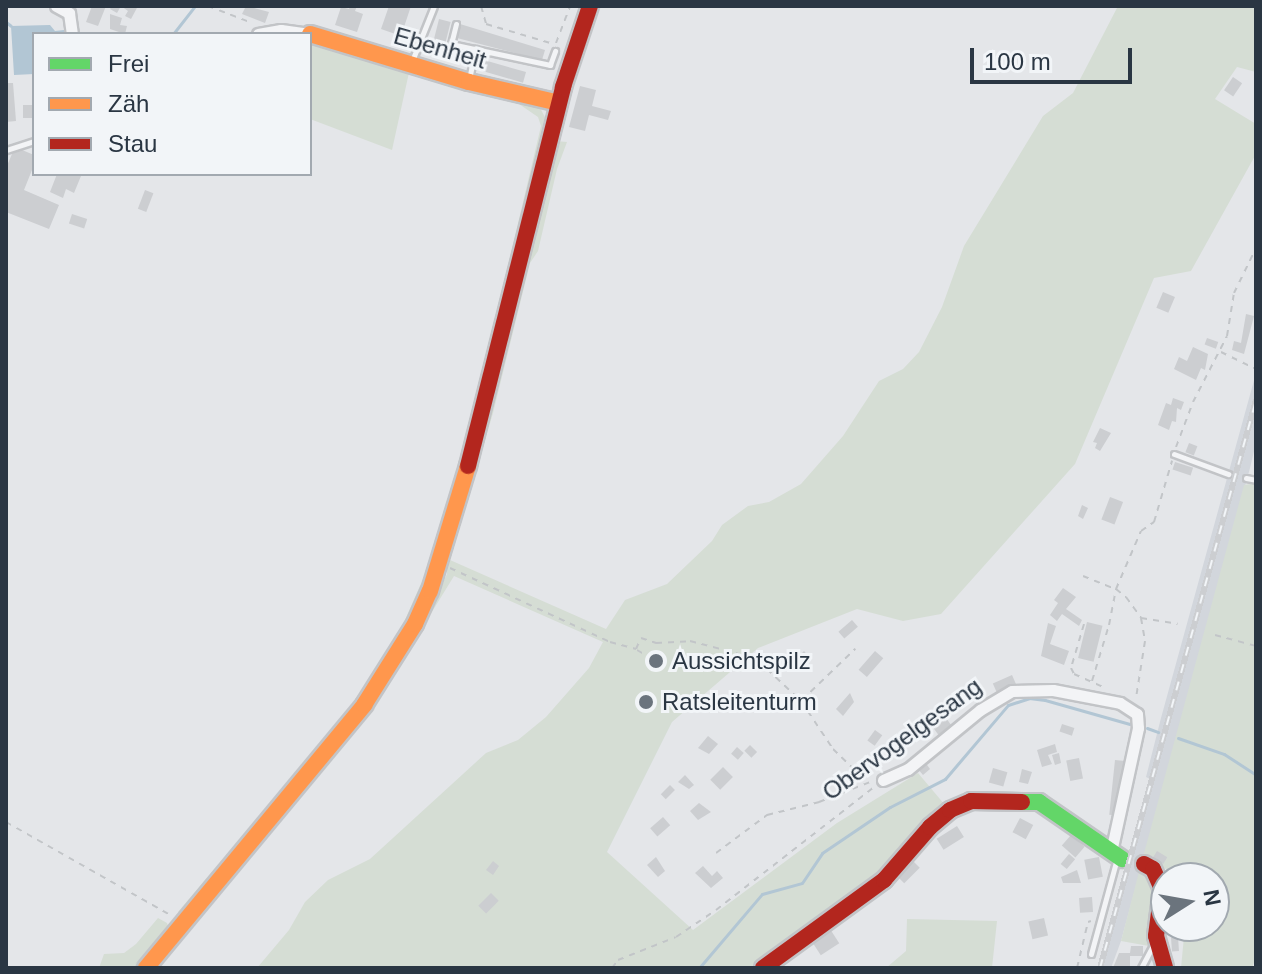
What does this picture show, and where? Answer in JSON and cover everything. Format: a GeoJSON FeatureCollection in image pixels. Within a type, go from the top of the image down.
{"type":"FeatureCollection","features":[{"type":"Feature","properties":{"kind":"main road"},"geometry":{"type":"LineString","coordinates":[[146,968],[388,672],[415,624],[439,563],[484,412],[559,103],[590,6]]}},
{"type":"Feature","properties":{"kind":"main road","name":"Ebenheit"},"geometry":{"type":"LineString","coordinates":[[312,35],[469,82],[559,103]]}},
{"type":"Feature","properties":{"kind":"main road"},"geometry":{"type":"LineString","coordinates":[[763,968],[884,880],[930,827],[961,806],[991,800],[1039,802],[1117,855]]}},
{"type":"Feature","properties":{"kind":"main road"},"geometry":{"type":"LineString","coordinates":[[1144,864],[1150,867]]}},
{"type":"Feature","properties":{"kind":"main road"},"geometry":{"type":"LineString","coordinates":[[1157,942],[1165,968]]}},
{"type":"Feature","properties":{"kind":"street"},"geometry":{"type":"LineString","coordinates":[[56,6],[74,9],[72,32]]}},
{"type":"Feature","properties":{"kind":"street","name":"Obervogelgesang"},"geometry":{"type":"LineString","coordinates":[[883,780],[908,769],[980,710],[1012,691],[1053,690],[1120,703],[1137,714]]}},
{"type":"Feature","properties":{"kind":"street"},"geometry":{"type":"LineString","coordinates":[[1117,855],[1115,826],[1138,728],[1137,714]]}},
{"type":"Feature","properties":{"kind":"street"},"geometry":{"type":"LineString","coordinates":[[1088,834],[1115,826]]}},
{"type":"Feature","properties":{"kind":"lane"},"geometry":{"type":"LineString","coordinates":[[411,65],[434,6]]}},
{"type":"Feature","properties":{"kind":"lane"},"geometry":{"type":"LineString","coordinates":[[456,24],[451,44],[550,65],[555,51]]}},
{"type":"Feature","properties":{"kind":"lane"},"geometry":{"type":"LineString","coordinates":[[469,82],[475,49]]}},
{"type":"Feature","properties":{"kind":"lane"},"geometry":{"type":"LineString","coordinates":[[6,150],[32,142]]}},
{"type":"Feature","properties":{"kind":"lane"},"geometry":{"type":"LineString","coordinates":[[1174,454],[1228,474]]}},
{"type":"Feature","properties":{"kind":"lane"},"geometry":{"type":"LineString","coordinates":[[1246,478],[1256,480]]}},
{"type":"Feature","properties":{"kind":"lane"},"geometry":{"type":"LineString","coordinates":[[1091,954],[1117,855]]}},
{"type":"Feature","properties":{"kind":"lane"},"geometry":{"type":"LineString","coordinates":[[1141,968],[1155,942]]}},
{"type":"Feature","properties":{"kind":"path"},"geometry":{"type":"LineString","coordinates":[[208,6],[260,32]]}},
{"type":"Feature","properties":{"kind":"path"},"geometry":{"type":"LineString","coordinates":[[481,6],[486,24],[549,43],[558,43],[570,6]]}},
{"type":"Feature","properties":{"kind":"path"},"geometry":{"type":"LineString","coordinates":[[1092,681],[1116,589],[1141,531],[1154,522],[1193,402],[1227,336],[1234,293],[1256,248]]}},
{"type":"Feature","properties":{"kind":"path"},"geometry":{"type":"LineString","coordinates":[[1220,351],[1256,369]]}},
{"type":"Feature","properties":{"kind":"path"},"geometry":{"type":"LineString","coordinates":[[439,563],[575,627],[636,649],[656,661]]}},
{"type":"Feature","properties":{"kind":"path"},"geometry":{"type":"LineString","coordinates":[[1083,576],[1116,589],[1141,618],[1145,641],[1137,688],[1137,714]]}},
{"type":"Feature","properties":{"kind":"path"},"geometry":{"type":"LineString","coordinates":[[1141,618],[1178,624]]}},
{"type":"Feature","properties":{"kind":"path"},"geometry":{"type":"LineString","coordinates":[[1084,624],[1071,668],[1074,674],[1114,693]]}},
{"type":"Feature","properties":{"kind":"path"},"geometry":{"type":"LineString","coordinates":[[1215,635],[1256,646]]}},
{"type":"Feature","properties":{"kind":"path"},"geometry":{"type":"LineString","coordinates":[[636,649],[641,638],[656,643],[690,641],[736,653],[767,669],[801,701],[833,749],[866,781],[819,802],[767,815],[716,853]]}},
{"type":"Feature","properties":{"kind":"path"},"geometry":{"type":"LineString","coordinates":[[801,701],[855,649]]}},
{"type":"Feature","properties":{"kind":"path","name":"Obervogelgesang"},"geometry":{"type":"LineString","coordinates":[[612,968],[618,960],[676,937],[821,831],[883,780]]}},
{"type":"Feature","properties":{"kind":"path"},"geometry":{"type":"LineString","coordinates":[[6,822],[184,923]]}},
{"type":"Feature","properties":{"kind":"path"},"geometry":{"type":"LineString","coordinates":[[1077,968],[1088,922],[1099,919]]}},
{"type":"Feature","properties":{"kind":"shaded area"},"geometry":{"type":"Polygon","coordinates":[[[1118,6],[1256,6],[1256,72],[1237,67],[1215,99],[1256,124],[1256,154],[1191,271],[1154,278],[1075,464],[941,614],[903,621],[857,609],[758,648],[672,722],[607,852],[693,930],[837,823],[918,773],[945,805],[873,882],[757,968],[257,968],[289,930],[305,902],[328,880],[370,859],[486,753],[518,740],[546,717],[589,668],[603,642],[454,576],[371,711],[159,968],[153,968],[432,605],[447,574],[446,562],[555,141],[567,142],[557,169],[538,251],[530,263],[493,413],[450,560],[606,629],[625,600],[667,584],[712,541],[722,525],[748,506],[769,502],[801,484],[843,436],[879,381],[903,369],[919,352],[942,307],[964,246],[1043,116],[1073,93],[1118,6]]]}},
{"type":"Feature","properties":{"kind":"shaded area"},"geometry":{"type":"Polygon","coordinates":[[[312,40],[410,68],[392,150],[312,120],[312,40]]]}},
{"type":"Feature","properties":{"kind":"shaded area"},"geometry":{"type":"Polygon","coordinates":[[[420,70],[538,104],[548,123],[456,494],[424,589],[383,670],[183,915],[178,912],[363,693],[379,668],[401,629],[433,556],[465,448],[541,126],[538,117],[519,104],[415,76],[420,70]]]}},
{"type":"Feature","properties":{"kind":"shaded area"},"geometry":{"type":"Polygon","coordinates":[[[1256,373],[1256,443],[1250,468],[1121,941],[1111,968],[1098,968],[1150,779],[1146,777],[1161,718],[1256,373]]]}},
{"type":"Feature","properties":{"kind":"shaded area"},"geometry":{"type":"Polygon","coordinates":[[[1256,483],[1256,957],[1252,968],[1181,968],[1183,942],[1230,942],[1230,862],[1152,862],[1153,856],[1143,857],[1244,485],[1256,483]]]}},
{"type":"Feature","properties":{"kind":"shaded area"},"geometry":{"type":"Polygon","coordinates":[[[1139,872],[1150,878],[1149,946],[1121,941],[1139,872]]]}},
{"type":"Feature","properties":{"kind":"shaded area"},"geometry":{"type":"Polygon","coordinates":[[[158,918],[167,923],[169,930],[139,968],[99,968],[104,954],[124,953],[158,918]]]}},
{"type":"Feature","properties":{"kind":"shaded area"},"geometry":{"type":"Polygon","coordinates":[[[907,919],[997,921],[992,968],[886,968],[906,951],[907,919]]]}},
{"type":"Feature","properties":{"kind":"water"},"geometry":{"type":"Polygon","coordinates":[[[50,25],[55,31],[64,32],[32,32],[32,74],[14,75],[11,26],[50,25]]]}},
{"type":"Feature","properties":{"kind":"building"},"geometry":{"type":"Polygon","coordinates":[[[92,6],[106,6],[98,26],[86,22],[92,6]]]}},
{"type":"Feature","properties":{"kind":"building"},"geometry":{"type":"Polygon","coordinates":[[[121,6],[117,13],[110,9],[121,6]]]}},
{"type":"Feature","properties":{"kind":"building"},"geometry":{"type":"Polygon","coordinates":[[[121,6],[138,6],[131,19],[125,16],[128,11],[121,6]]]}},
{"type":"Feature","properties":{"kind":"building"},"geometry":{"type":"Polygon","coordinates":[[[246,6],[269,12],[265,23],[242,14],[246,6]]]}},
{"type":"Feature","properties":{"kind":"building"},"geometry":{"type":"Polygon","coordinates":[[[350,6],[357,6],[355,11],[363,14],[357,32],[335,25],[341,7],[349,9],[350,6]]]}},
{"type":"Feature","properties":{"kind":"building"},"geometry":{"type":"Polygon","coordinates":[[[389,6],[411,6],[401,36],[381,29],[389,6]]]}},
{"type":"Feature","properties":{"kind":"building"},"geometry":{"type":"Polygon","coordinates":[[[110,14],[122,18],[120,25],[127,26],[126,32],[110,29],[110,14]]]}},
{"type":"Feature","properties":{"kind":"building"},"geometry":{"type":"Polygon","coordinates":[[[439,19],[451,22],[441,59],[430,56],[439,19]]]}},
{"type":"Feature","properties":{"kind":"building"},"geometry":{"type":"Polygon","coordinates":[[[460,24],[545,50],[542,60],[457,38],[460,24]]]}},
{"type":"Feature","properties":{"kind":"building"},"geometry":{"type":"Polygon","coordinates":[[[453,52],[464,55],[461,64],[451,61],[453,52]]]}},
{"type":"Feature","properties":{"kind":"building"},"geometry":{"type":"Polygon","coordinates":[[[477,58],[526,72],[523,83],[474,69],[477,58]]]}},
{"type":"Feature","properties":{"kind":"building"},"geometry":{"type":"Polygon","coordinates":[[[1233,77],[1242,83],[1233,96],[1224,90],[1233,77]]]}},
{"type":"Feature","properties":{"kind":"building"},"geometry":{"type":"Polygon","coordinates":[[[6,83],[13,83],[16,121],[6,122],[6,83]]]}},
{"type":"Feature","properties":{"kind":"building"},"geometry":{"type":"Polygon","coordinates":[[[580,86],[596,90],[592,106],[611,111],[608,120],[589,115],[585,131],[569,127],[580,86]]]}},
{"type":"Feature","properties":{"kind":"building"},"geometry":{"type":"Polygon","coordinates":[[[23,105],[32,105],[32,118],[23,118],[23,105]]]}},
{"type":"Feature","properties":{"kind":"building"},"geometry":{"type":"Polygon","coordinates":[[[15,147],[32,154],[32,170],[24,190],[59,205],[49,229],[6,212],[6,168],[15,147]]]}},
{"type":"Feature","properties":{"kind":"building"},"geometry":{"type":"Polygon","coordinates":[[[56,176],[81,176],[74,193],[66,189],[63,198],[50,192],[56,176]]]}},
{"type":"Feature","properties":{"kind":"building"},"geometry":{"type":"Polygon","coordinates":[[[145,190],[153,193],[146,212],[138,209],[145,190]]]}},
{"type":"Feature","properties":{"kind":"building"},"geometry":{"type":"Polygon","coordinates":[[[72,214],[87,219],[84,228],[69,224],[72,214]]]}},
{"type":"Feature","properties":{"kind":"building"},"geometry":{"type":"Polygon","coordinates":[[[1163,292],[1175,297],[1168,313],[1156,308],[1163,292]]]}},
{"type":"Feature","properties":{"kind":"building"},"geometry":{"type":"Polygon","coordinates":[[[1246,314],[1254,316],[1244,354],[1232,350],[1234,341],[1241,343],[1246,314]]]}},
{"type":"Feature","properties":{"kind":"building"},"geometry":{"type":"Polygon","coordinates":[[[1207,338],[1218,342],[1216,349],[1205,345],[1207,338]]]}},
{"type":"Feature","properties":{"kind":"building"},"geometry":{"type":"Polygon","coordinates":[[[1193,347],[1208,354],[1205,370],[1201,368],[1196,380],[1174,369],[1179,357],[1187,361],[1193,347]]]}},
{"type":"Feature","properties":{"kind":"building"},"geometry":{"type":"Polygon","coordinates":[[[1173,398],[1184,402],[1181,410],[1177,408],[1176,422],[1172,421],[1169,430],[1158,425],[1166,403],[1171,405],[1173,398]]]}},
{"type":"Feature","properties":{"kind":"building"},"geometry":{"type":"Polygon","coordinates":[[[1100,428],[1111,433],[1100,451],[1095,448],[1097,443],[1093,442],[1100,428]]]}},
{"type":"Feature","properties":{"kind":"building"},"geometry":{"type":"Polygon","coordinates":[[[1189,443],[1197,446],[1194,456],[1185,452],[1189,443]]]}},
{"type":"Feature","properties":{"kind":"building"},"geometry":{"type":"Polygon","coordinates":[[[1175,462],[1193,468],[1191,475],[1173,470],[1175,462]]]}},
{"type":"Feature","properties":{"kind":"building"},"geometry":{"type":"Polygon","coordinates":[[[1110,497],[1123,502],[1114,524],[1101,519],[1110,497]]]}},
{"type":"Feature","properties":{"kind":"building"},"geometry":{"type":"Polygon","coordinates":[[[1082,505],[1088,508],[1083,519],[1078,516],[1082,505]]]}},
{"type":"Feature","properties":{"kind":"building"},"geometry":{"type":"Polygon","coordinates":[[[1063,588],[1076,597],[1066,609],[1082,620],[1079,626],[1062,614],[1057,621],[1050,615],[1058,603],[1054,600],[1063,588]]]}},
{"type":"Feature","properties":{"kind":"building"},"geometry":{"type":"Polygon","coordinates":[[[852,620],[858,627],[844,639],[838,632],[852,620]]]}},
{"type":"Feature","properties":{"kind":"building"},"geometry":{"type":"Polygon","coordinates":[[[1087,622],[1103,626],[1094,662],[1078,658],[1087,622]]]}},
{"type":"Feature","properties":{"kind":"building"},"geometry":{"type":"Polygon","coordinates":[[[1048,623],[1056,626],[1050,644],[1069,651],[1064,665],[1041,656],[1048,623]]]}},
{"type":"Feature","properties":{"kind":"building"},"geometry":{"type":"Polygon","coordinates":[[[804,651],[810,658],[805,664],[798,657],[804,651]]]}},
{"type":"Feature","properties":{"kind":"building"},"geometry":{"type":"Polygon","coordinates":[[[875,651],[883,658],[867,677],[859,670],[875,651]]]}},
{"type":"Feature","properties":{"kind":"building"},"geometry":{"type":"Polygon","coordinates":[[[1012,675],[1016,684],[997,693],[993,684],[1012,675]]]}},
{"type":"Feature","properties":{"kind":"building"},"geometry":{"type":"Polygon","coordinates":[[[850,693],[854,702],[843,716],[836,709],[850,693]]]}},
{"type":"Feature","properties":{"kind":"building"},"geometry":{"type":"Polygon","coordinates":[[[946,718],[954,729],[941,739],[933,727],[946,718]]]}},
{"type":"Feature","properties":{"kind":"building"},"geometry":{"type":"Polygon","coordinates":[[[1062,724],[1074,728],[1072,736],[1060,732],[1062,724]]]}},
{"type":"Feature","properties":{"kind":"building"},"geometry":{"type":"Polygon","coordinates":[[[875,730],[882,735],[875,746],[867,741],[875,730]]]}},
{"type":"Feature","properties":{"kind":"building"},"geometry":{"type":"Polygon","coordinates":[[[708,736],[718,744],[709,754],[698,748],[708,736]]]}},
{"type":"Feature","properties":{"kind":"building"},"geometry":{"type":"Polygon","coordinates":[[[1055,744],[1057,752],[1048,755],[1052,764],[1042,767],[1037,750],[1055,744]]]}},
{"type":"Feature","properties":{"kind":"building"},"geometry":{"type":"Polygon","coordinates":[[[750,745],[757,752],[751,758],[744,751],[750,745]]]}},
{"type":"Feature","properties":{"kind":"building"},"geometry":{"type":"Polygon","coordinates":[[[737,747],[744,753],[738,760],[731,754],[737,747]]]}},
{"type":"Feature","properties":{"kind":"building"},"geometry":{"type":"Polygon","coordinates":[[[1059,753],[1061,763],[1055,765],[1052,755],[1059,753]]]}},
{"type":"Feature","properties":{"kind":"building"},"geometry":{"type":"Polygon","coordinates":[[[1079,758],[1083,779],[1070,781],[1066,760],[1079,758]]]}},
{"type":"Feature","properties":{"kind":"building"},"geometry":{"type":"Polygon","coordinates":[[[1115,760],[1125,761],[1119,816],[1109,815],[1115,760]]]}},
{"type":"Feature","properties":{"kind":"building"},"geometry":{"type":"Polygon","coordinates":[[[925,762],[930,769],[923,775],[917,768],[925,762]]]}},
{"type":"Feature","properties":{"kind":"building"},"geometry":{"type":"Polygon","coordinates":[[[723,767],[733,777],[720,790],[710,780],[723,767]]]}},
{"type":"Feature","properties":{"kind":"building"},"geometry":{"type":"Polygon","coordinates":[[[993,768],[1007,772],[1003,787],[989,782],[993,768]]]}},
{"type":"Feature","properties":{"kind":"building"},"geometry":{"type":"Polygon","coordinates":[[[1022,769],[1032,772],[1028,784],[1019,782],[1022,769]]]}},
{"type":"Feature","properties":{"kind":"building"},"geometry":{"type":"Polygon","coordinates":[[[685,775],[694,785],[689,789],[678,782],[685,775]]]}},
{"type":"Feature","properties":{"kind":"building"},"geometry":{"type":"Polygon","coordinates":[[[670,785],[675,790],[666,799],[661,794],[670,785]]]}},
{"type":"Feature","properties":{"kind":"building"},"geometry":{"type":"Polygon","coordinates":[[[699,803],[711,812],[698,820],[690,811],[699,803]]]}},
{"type":"Feature","properties":{"kind":"building"},"geometry":{"type":"Polygon","coordinates":[[[663,817],[670,825],[657,836],[650,828],[663,817]]]}},
{"type":"Feature","properties":{"kind":"building"},"geometry":{"type":"Polygon","coordinates":[[[1020,818],[1033,825],[1026,839],[1012,832],[1020,818]]]}},
{"type":"Feature","properties":{"kind":"building"},"geometry":{"type":"Polygon","coordinates":[[[957,826],[964,837],[944,850],[937,839],[957,826]]]}},
{"type":"Feature","properties":{"kind":"building"},"geometry":{"type":"Polygon","coordinates":[[[1071,835],[1085,847],[1075,857],[1062,846],[1071,835]]]}},
{"type":"Feature","properties":{"kind":"building"},"geometry":{"type":"Polygon","coordinates":[[[1157,851],[1167,857],[1164,862],[1153,858],[1157,851]]]}},
{"type":"Feature","properties":{"kind":"building"},"geometry":{"type":"Polygon","coordinates":[[[1069,854],[1075,859],[1067,869],[1061,864],[1069,854]]]}},
{"type":"Feature","properties":{"kind":"building"},"geometry":{"type":"Polygon","coordinates":[[[656,857],[665,871],[658,877],[647,865],[656,857]]]}},
{"type":"Feature","properties":{"kind":"building"},"geometry":{"type":"Polygon","coordinates":[[[1099,857],[1103,877],[1088,879],[1084,860],[1099,857]]]}},
{"type":"Feature","properties":{"kind":"building"},"geometry":{"type":"Polygon","coordinates":[[[912,860],[920,868],[904,883],[896,876],[912,860]]]}},
{"type":"Feature","properties":{"kind":"building"},"geometry":{"type":"Polygon","coordinates":[[[493,861],[499,866],[493,875],[486,870],[493,861]]]}},
{"type":"Feature","properties":{"kind":"building"},"geometry":{"type":"Polygon","coordinates":[[[703,866],[712,876],[717,871],[723,878],[711,888],[695,873],[703,866]]]}},
{"type":"Feature","properties":{"kind":"building"},"geometry":{"type":"Polygon","coordinates":[[[1077,870],[1081,883],[1063,883],[1061,877],[1077,870]]]}},
{"type":"Feature","properties":{"kind":"building"},"geometry":{"type":"Polygon","coordinates":[[[491,893],[499,901],[486,914],[478,906],[491,893]]]}},
{"type":"Feature","properties":{"kind":"building"},"geometry":{"type":"Polygon","coordinates":[[[1092,897],[1093,912],[1080,913],[1079,898],[1092,897]]]}},
{"type":"Feature","properties":{"kind":"building"},"geometry":{"type":"Polygon","coordinates":[[[1044,918],[1048,936],[1032,939],[1028,922],[1044,918]]]}},
{"type":"Feature","properties":{"kind":"building"},"geometry":{"type":"Polygon","coordinates":[[[830,929],[839,943],[821,955],[812,941],[830,929]]]}},
{"type":"Feature","properties":{"kind":"building"},"geometry":{"type":"Polygon","coordinates":[[[1171,942],[1178,942],[1179,951],[1172,951],[1171,942]]]}},
{"type":"Feature","properties":{"kind":"building"},"geometry":{"type":"Polygon","coordinates":[[[1131,946],[1143,946],[1143,956],[1130,956],[1130,968],[1113,968],[1119,953],[1130,953],[1131,946]]]}},
{"type":"Feature","properties":{"kind":"waterway"},"geometry":{"type":"LineString","coordinates":[[175,32],[195,6]]}},
{"type":"Feature","properties":{"kind":"waterway"},"geometry":{"type":"LineString","coordinates":[[6,22],[11,26]]}},
{"type":"Feature","properties":{"kind":"waterway"},"geometry":{"type":"LineString","coordinates":[[699,968],[762,894],[802,883],[822,853],[890,807],[945,779],[1008,705],[1029,698],[1045,700],[1130,724]]}},
{"type":"Feature","properties":{"kind":"waterway"},"geometry":{"type":"LineString","coordinates":[[1147,728],[1158,732]]}},
{"type":"Feature","properties":{"kind":"waterway"},"geometry":{"type":"LineString","coordinates":[[1178,738],[1224,754],[1256,775]]}},
{"type":"Feature","properties":{"kind":"railway"},"geometry":{"type":"LineString","coordinates":[[1100,968],[1256,400]]}},
{"type":"Feature","properties":{"kind":"traffic: fast"},"geometry":{"type":"LineString","coordinates":[[1022,802],[1039,802],[1122,859]]}},
{"type":"Feature","properties":{"kind":"traffic: slow"},"geometry":{"type":"LineString","coordinates":[[312,35],[469,82],[559,103]]}},
{"type":"Feature","properties":{"kind":"traffic: slow"},"geometry":{"type":"LineString","coordinates":[[146,968],[364,705],[415,624],[430,591],[468,466]]}},
{"type":"Feature","properties":{"kind":"traffic: jam"},"geometry":{"type":"LineString","coordinates":[[468,466],[563,87],[590,6]]}},
{"type":"Feature","properties":{"kind":"traffic: jam"},"geometry":{"type":"LineString","coordinates":[[763,968],[884,880],[930,827],[950,810],[971,801],[1022,802]]}},
{"type":"Feature","properties":{"kind":"traffic: jam"},"geometry":{"type":"LineString","coordinates":[[1144,864],[1153,869],[1162,889],[1156,936],[1165,968]]}},
{"type":"Feature","properties":{"kind":"place","name":"Aussichtspilz"},"geometry":{"type":"Point","coordinates":[656,661]}},
{"type":"Feature","properties":{"kind":"place","name":"Ratsleitenturm"},"geometry":{"type":"Point","coordinates":[646,702]}}]}
